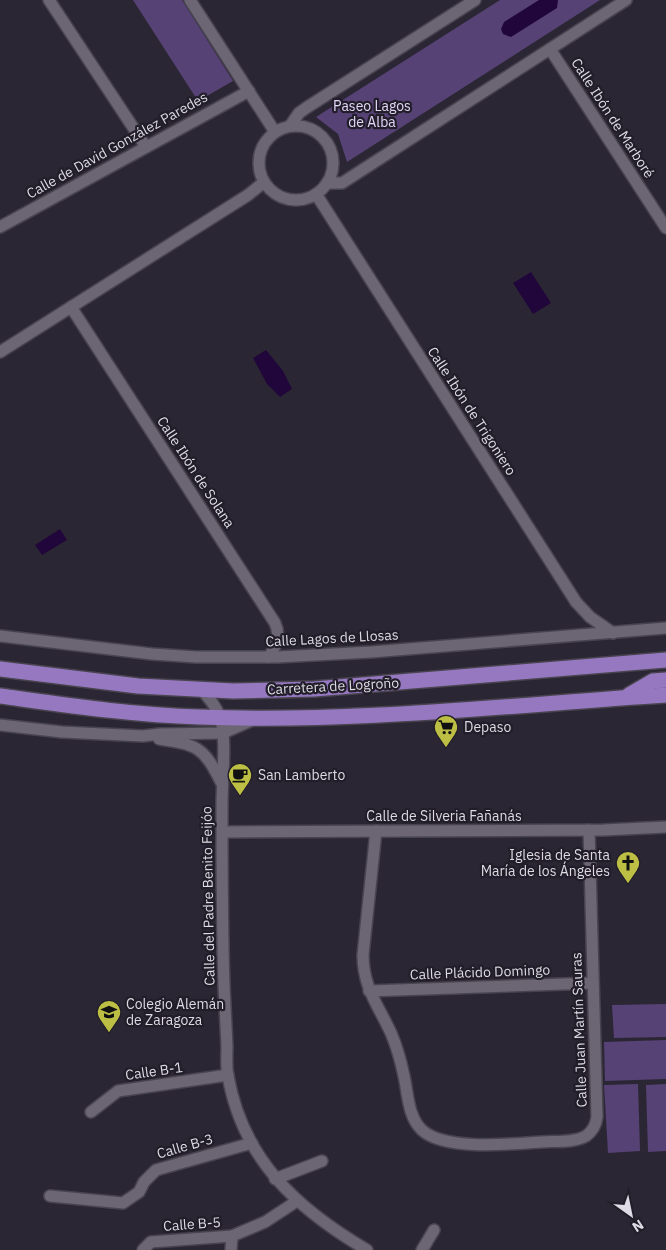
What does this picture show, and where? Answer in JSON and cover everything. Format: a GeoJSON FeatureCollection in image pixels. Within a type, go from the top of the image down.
{"type":"FeatureCollection","features":[{"type":"Feature","properties":{"kind":"highway"},"geometry":{"type":"LineString","coordinates":[[639,661],[666,655]]}},
{"type":"Feature","properties":{"kind":"highway","name":"Carretera de Logroño"},"geometry":{"type":"LineString","coordinates":[[0,669],[138,686],[233,691],[314,689],[666,660]]}},
{"type":"Feature","properties":{"kind":"highway"},"geometry":{"type":"LineString","coordinates":[[624,698],[653,681],[666,680]]}},
{"type":"Feature","properties":{"kind":"highway","name":"Carretera de Logroño"},"geometry":{"type":"LineString","coordinates":[[0,696],[141,713],[257,718],[416,713],[666,695]]}},
{"type":"Feature","properties":{"kind":"street"},"geometry":{"type":"LineString","coordinates":[[49,0],[146,147]]}},
{"type":"Feature","properties":{"kind":"street"},"geometry":{"type":"LineString","coordinates":[[190,0],[275,132]]}},
{"type":"Feature","properties":{"kind":"street"},"geometry":{"type":"LineString","coordinates":[[290,126],[299,113],[475,0]]}},
{"type":"Feature","properties":{"kind":"street"},"geometry":{"type":"LineString","coordinates":[[327,183],[342,182],[626,0]]}},
{"type":"Feature","properties":{"kind":"street","name":"Calle Ibón de Marboré"},"geometry":{"type":"LineString","coordinates":[[550,49],[666,228]]}},
{"type":"Feature","properties":{"kind":"street","name":"Calle de David González Paredes"},"geometry":{"type":"LineString","coordinates":[[0,226],[250,91]]}},
{"type":"Feature","properties":{"kind":"street"},"geometry":{"type":"LineString","coordinates":[[290,126],[302,126],[313,130],[323,137],[330,148],[333,159],[332,171],[327,183],[316,194],[297,200],[278,196],[270,190],[259,172],[260,155],[266,140],[275,132],[290,126]]}},
{"type":"Feature","properties":{"kind":"street"},"geometry":{"type":"LineString","coordinates":[[0,352],[248,195],[264,182]]}},
{"type":"Feature","properties":{"kind":"street","name":"Calle Ibón de Trigoniero"},"geometry":{"type":"LineString","coordinates":[[316,194],[576,602],[590,618],[613,633]]}},
{"type":"Feature","properties":{"kind":"street","name":"Calle Ibón de Solana"},"geometry":{"type":"LineString","coordinates":[[71,307],[275,623],[278,638],[269,657]]}},
{"type":"Feature","properties":{"kind":"street","name":"Calle Lagos de Llosas"},"geometry":{"type":"LineString","coordinates":[[0,636],[152,654],[196,657],[269,657],[325,656],[666,628]]}},
{"type":"Feature","properties":{"kind":"street","name":"Calle del Padre Benito Feijóo"},"geometry":{"type":"LineString","coordinates":[[201,690],[215,706],[220,717],[223,733],[222,936],[228,1075],[237,1109],[252,1143],[276,1179],[297,1201],[326,1225],[368,1250]]}},
{"type":"Feature","properties":{"kind":"street","name":"Carretera de Logroño"},"geometry":{"type":"LineString","coordinates":[[0,725],[62,732],[143,736],[223,733],[257,718]]}},
{"type":"Feature","properties":{"kind":"street","name":"Calle del Padre Benito Feijóo"},"geometry":{"type":"LineString","coordinates":[[143,736],[182,742],[196,748],[209,761],[222,785]]}},
{"type":"Feature","properties":{"kind":"street","name":"Calle de Silveria Fañanás"},"geometry":{"type":"LineString","coordinates":[[223,832],[588,830],[666,827]]}},
{"type":"Feature","properties":{"kind":"street","name":"Calle Juan Martín Sauras"},"geometry":{"type":"LineString","coordinates":[[376,831],[363,955],[364,974],[369,991],[395,1042],[412,1113],[418,1125],[426,1133],[445,1140],[489,1145],[580,1139],[592,1131],[598,1117],[588,830]]}},
{"type":"Feature","properties":{"kind":"street","name":"Calle Plácido Domingo"},"geometry":{"type":"LineString","coordinates":[[369,991],[593,983]]}},
{"type":"Feature","properties":{"kind":"street","name":"Calle B-1"},"geometry":{"type":"LineString","coordinates":[[91,1112],[118,1091],[228,1075]]}},
{"type":"Feature","properties":{"kind":"street","name":"Calle B-3"},"geometry":{"type":"LineString","coordinates":[[50,1196],[123,1203],[139,1192],[144,1182],[156,1170],[252,1143]]}},
{"type":"Feature","properties":{"kind":"street"},"geometry":{"type":"LineString","coordinates":[[276,1179],[322,1160]]}},
{"type":"Feature","properties":{"kind":"street","name":"Calle B-5"},"geometry":{"type":"LineString","coordinates":[[143,1250],[151,1242],[232,1236],[265,1222],[297,1201]]}},
{"type":"Feature","properties":{"kind":"street"},"geometry":{"type":"LineString","coordinates":[[422,1250],[434,1230]]}},
{"type":"Feature","properties":{"kind":"street"},"geometry":{"type":"LineString","coordinates":[[232,1236],[232,1250]]}},
{"type":"Feature","properties":{"kind":"green space"},"geometry":{"type":"Polygon","coordinates":[[[133,0],[182,0],[233,81],[198,101],[133,0]]]}},
{"type":"Feature","properties":{"kind":"green space","name":"Paseo Lagos de Alba"},"geometry":{"type":"Polygon","coordinates":[[[500,0],[600,0],[347,162],[338,134],[316,117],[500,0]]]}},
{"type":"Feature","properties":{"kind":"green space"},"geometry":{"type":"Polygon","coordinates":[[[666,1004],[666,1037],[614,1038],[612,1005],[666,1004]]]}},
{"type":"Feature","properties":{"kind":"green space"},"geometry":{"type":"Polygon","coordinates":[[[666,1040],[666,1079],[605,1081],[604,1042],[666,1040]]]}},
{"type":"Feature","properties":{"kind":"green space"},"geometry":{"type":"Polygon","coordinates":[[[638,1084],[640,1151],[608,1153],[604,1085],[638,1084]]]}},
{"type":"Feature","properties":{"kind":"green space"},"geometry":{"type":"Polygon","coordinates":[[[666,1084],[666,1151],[648,1152],[646,1085],[666,1084]]]}},
{"type":"Feature","properties":{"kind":"shaded area"},"geometry":{"type":"Polygon","coordinates":[[[539,0],[558,0],[557,8],[511,37],[503,34],[501,29],[504,22],[539,0]]]}},
{"type":"Feature","properties":{"kind":"shaded area"},"geometry":{"type":"Polygon","coordinates":[[[531,272],[551,303],[533,314],[513,283],[531,272]]]}},
{"type":"Feature","properties":{"kind":"shaded area"},"geometry":{"type":"Polygon","coordinates":[[[266,350],[283,371],[292,389],[280,397],[267,384],[253,358],[266,350]]]}},
{"type":"Feature","properties":{"kind":"shaded area"},"geometry":{"type":"Polygon","coordinates":[[[60,529],[67,540],[42,555],[35,545],[60,529]]]}},
{"type":"Feature","properties":{"kind":"place","name":"Depaso"},"geometry":{"type":"Point","coordinates":[446,748]}},
{"type":"Feature","properties":{"kind":"place","name":"San Lamberto"},"geometry":{"type":"Point","coordinates":[240,796]}},
{"type":"Feature","properties":{"kind":"place","name":"Iglesia de Santa María de los Ángeles"},"geometry":{"type":"Point","coordinates":[628,884]}},
{"type":"Feature","properties":{"kind":"place","name":"Colegio Alemán de Zaragoza"},"geometry":{"type":"Point","coordinates":[109,1033]}}]}
